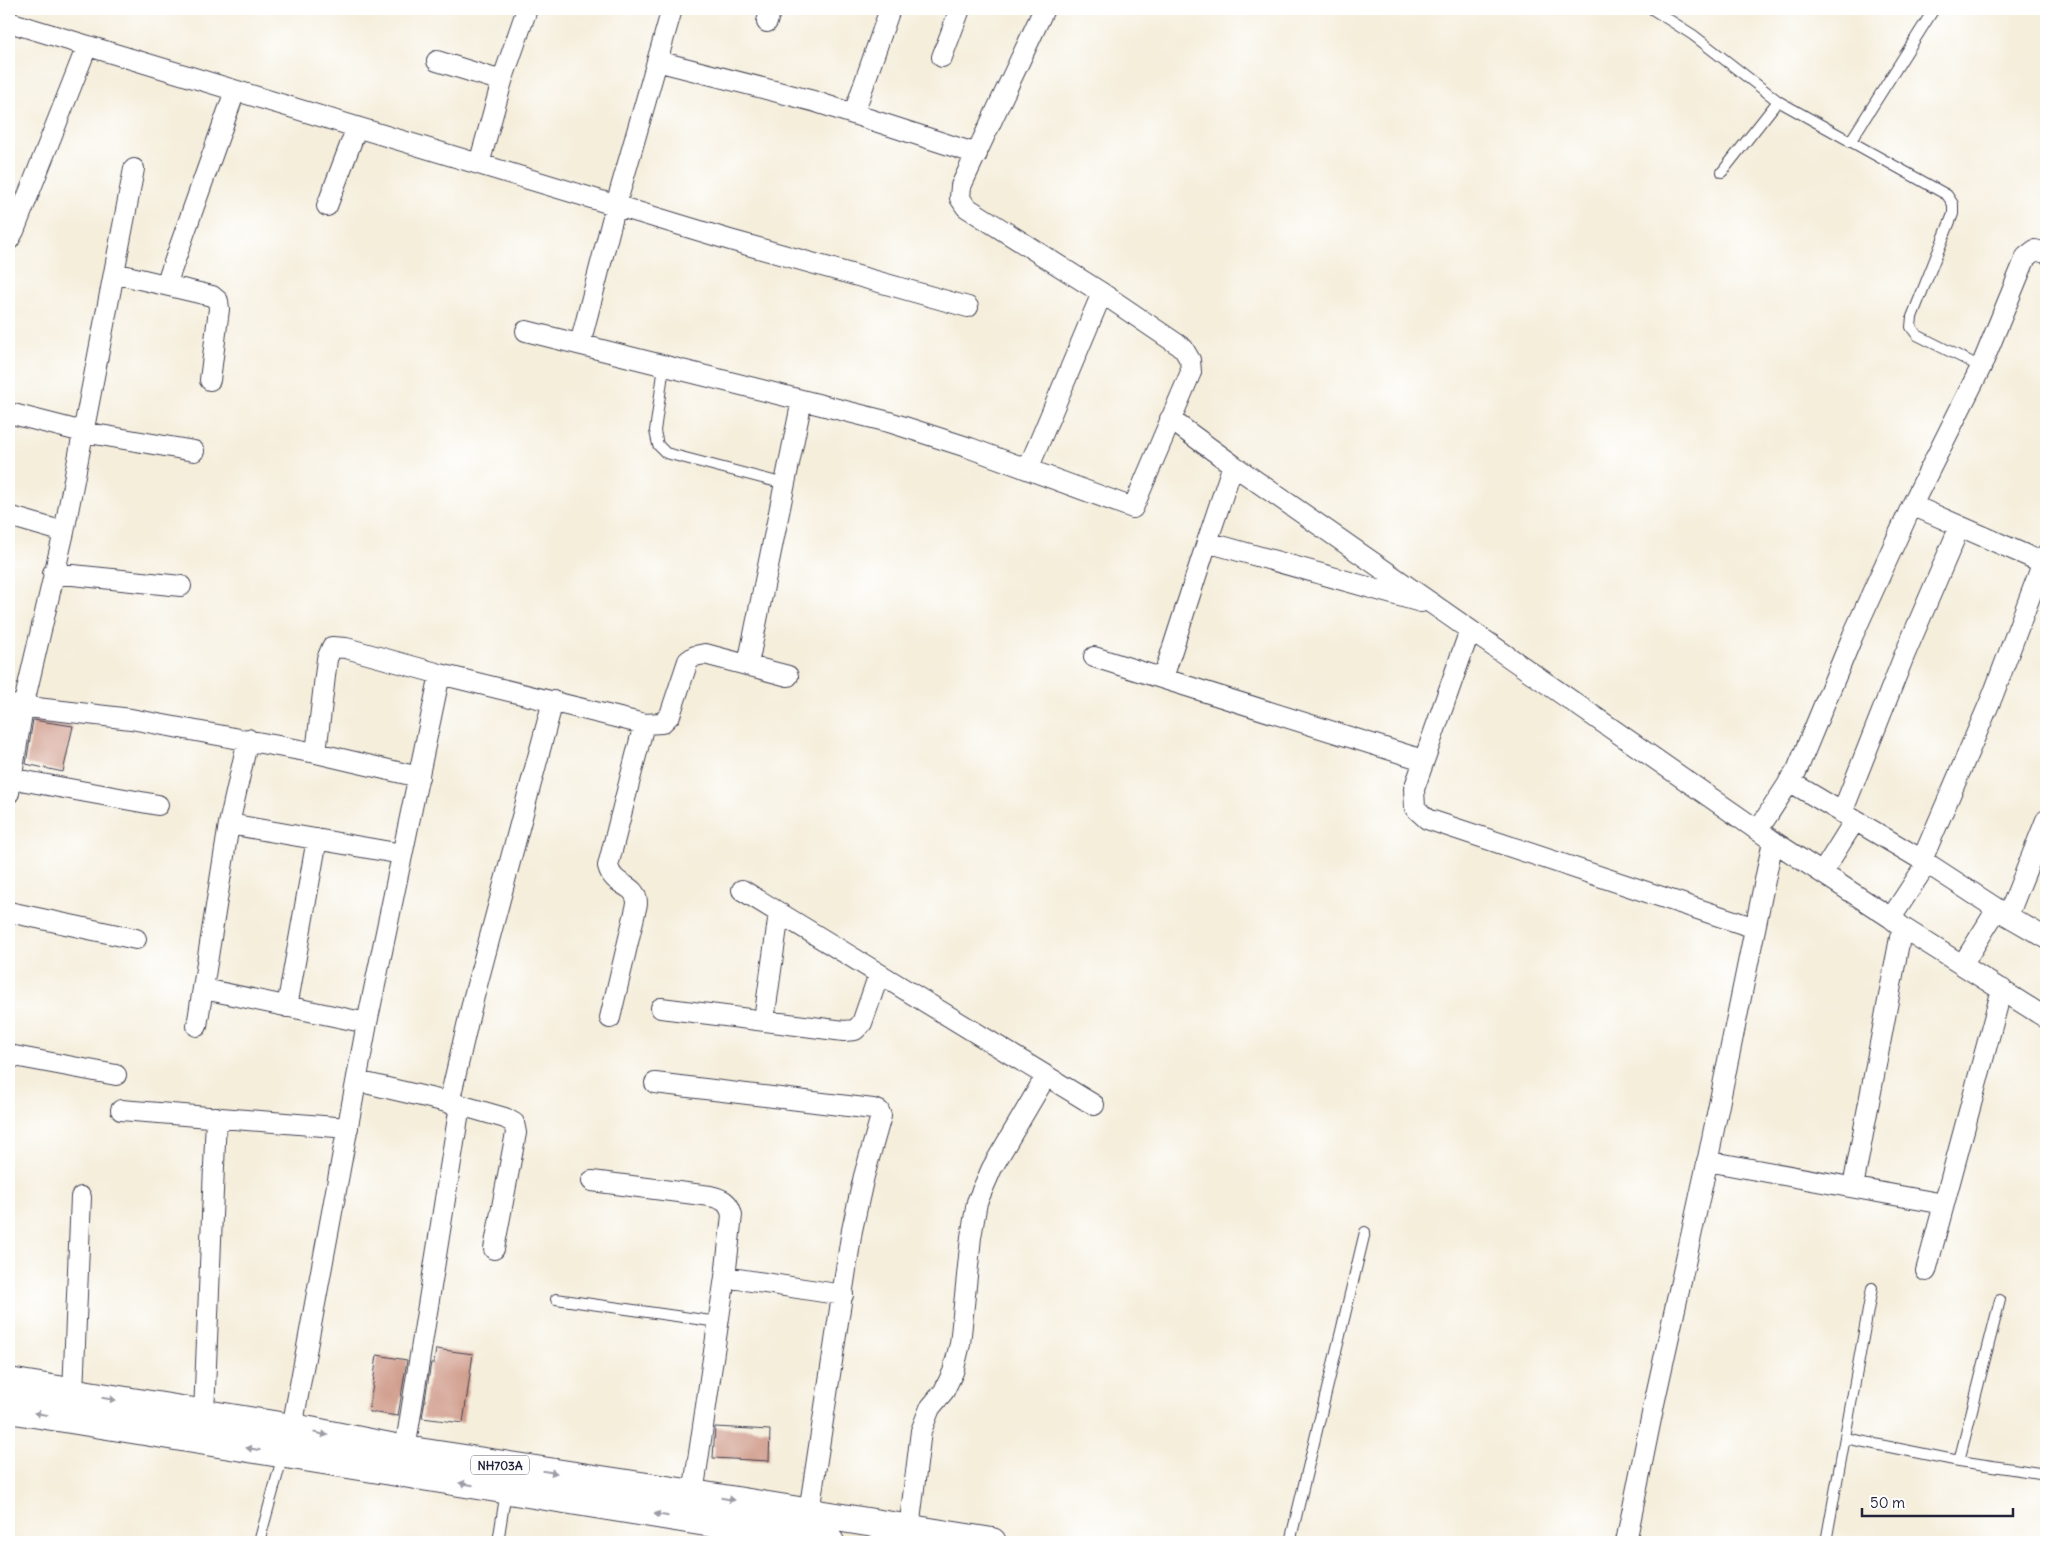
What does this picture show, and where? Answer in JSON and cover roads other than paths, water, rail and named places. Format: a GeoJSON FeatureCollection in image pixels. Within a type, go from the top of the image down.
{"type":"FeatureCollection","features":[{"type":"Feature","properties":{"kind":"highway","name":"NH703A"},"geometry":{"type":"LineString","coordinates":[[9,1382],[292,1428],[405,1450],[992,1542]]}},
{"type":"Feature","properties":{"kind":"highway","name":"NH703A"},"geometry":{"type":"LineString","coordinates":[[9,1408],[506,1490],[749,1536],[830,1542]]}},
{"type":"Feature","properties":{"kind":"street"},"geometry":{"type":"LineString","coordinates":[[479,164],[502,81],[527,9]]}},
{"type":"Feature","properties":{"kind":"street"},"geometry":{"type":"LineString","coordinates":[[580,344],[616,205],[672,9]]}},
{"type":"Feature","properties":{"kind":"street"},"geometry":{"type":"LineString","coordinates":[[854,113],[890,9]]}},
{"type":"Feature","properties":{"kind":"street"},"geometry":{"type":"LineString","coordinates":[[942,57],[960,9]]}},
{"type":"Feature","properties":{"kind":"street"},"geometry":{"type":"LineString","coordinates":[[526,331],[889,422],[1028,469],[1132,508],[1190,372],[1190,360],[1183,348],[1102,293],[966,207],[960,198],[961,186],[1044,9]]}},
{"type":"Feature","properties":{"kind":"street"},"geometry":{"type":"LineString","coordinates":[[9,22],[616,205],[968,307]]}},
{"type":"Feature","properties":{"kind":"street"},"geometry":{"type":"LineString","coordinates":[[9,240],[87,46]]}},
{"type":"Feature","properties":{"kind":"street"},"geometry":{"type":"LineString","coordinates":[[438,61],[502,81]]}},
{"type":"Feature","properties":{"kind":"street"},"geometry":{"type":"LineString","coordinates":[[657,61],[813,101],[977,154]]}},
{"type":"Feature","properties":{"kind":"street"},"geometry":{"type":"LineString","coordinates":[[166,285],[235,90]]}},
{"type":"Feature","properties":{"kind":"street"},"geometry":{"type":"LineString","coordinates":[[327,206],[357,127]]}},
{"type":"Feature","properties":{"kind":"street"},"geometry":{"type":"LineString","coordinates":[[134,169],[64,532],[16,706],[10,783],[158,805]]}},
{"type":"Feature","properties":{"kind":"street"},"geometry":{"type":"LineString","coordinates":[[1626,1542],[1708,1161],[1755,928],[1765,836],[1789,782],[1797,770],[1853,635],[1912,505],[1981,367],[2026,258],[2034,250],[2046,253]]}},
{"type":"Feature","properties":{"kind":"street"},"geometry":{"type":"LineString","coordinates":[[114,273],[212,296],[218,301],[210,380]]}},
{"type":"Feature","properties":{"kind":"street"},"geometry":{"type":"LineString","coordinates":[[1028,469],[1102,293]]}},
{"type":"Feature","properties":{"kind":"street"},"geometry":{"type":"LineString","coordinates":[[748,664],[802,400]]}},
{"type":"Feature","properties":{"kind":"street"},"geometry":{"type":"LineString","coordinates":[[9,413],[83,432],[194,451]]}},
{"type":"Feature","properties":{"kind":"street"},"geometry":{"type":"LineString","coordinates":[[1170,419],[1233,465],[1765,836],[2046,1018]]}},
{"type":"Feature","properties":{"kind":"street"},"geometry":{"type":"LineString","coordinates":[[1163,678],[1233,465]]}},
{"type":"Feature","properties":{"kind":"street"},"geometry":{"type":"LineString","coordinates":[[1854,1188],[1896,922],[1925,862],[1993,695],[2045,560],[1912,505]]}},
{"type":"Feature","properties":{"kind":"street"},"geometry":{"type":"LineString","coordinates":[[9,516],[64,532]]}},
{"type":"Feature","properties":{"kind":"street"},"geometry":{"type":"LineString","coordinates":[[1822,873],[1849,817],[1904,656],[1960,526]]}},
{"type":"Feature","properties":{"kind":"street"},"geometry":{"type":"LineString","coordinates":[[1207,542],[1437,606]]}},
{"type":"Feature","properties":{"kind":"street"},"geometry":{"type":"LineString","coordinates":[[53,572],[181,586]]}},
{"type":"Feature","properties":{"kind":"street"},"geometry":{"type":"LineString","coordinates":[[1470,630],[1414,789],[1415,808],[1427,819],[1755,928]]}},
{"type":"Feature","properties":{"kind":"street"},"geometry":{"type":"LineString","coordinates":[[316,752],[327,659],[332,647],[346,648],[440,674],[644,724],[662,723],[670,715],[688,662],[695,656],[705,654],[788,676]]}},
{"type":"Feature","properties":{"kind":"street"},"geometry":{"type":"LineString","coordinates":[[1094,657],[1423,760]]}},
{"type":"Feature","properties":{"kind":"street"},"geometry":{"type":"LineString","coordinates":[[283,1454],[292,1428],[367,1023],[440,674]]}},
{"type":"Feature","properties":{"kind":"street"},"geometry":{"type":"LineString","coordinates":[[405,1450],[454,1104],[473,1000],[553,701]]}},
{"type":"Feature","properties":{"kind":"street"},"geometry":{"type":"LineString","coordinates":[[16,706],[131,719],[248,739],[316,752],[418,777]]}},
{"type":"Feature","properties":{"kind":"street"},"geometry":{"type":"LineString","coordinates":[[610,1018],[637,904],[637,896],[632,889],[615,880],[610,874],[608,866],[644,724]]}},
{"type":"Feature","properties":{"kind":"street"},"geometry":{"type":"LineString","coordinates":[[197,1026],[229,824],[248,739]]}},
{"type":"Feature","properties":{"kind":"street"},"geometry":{"type":"LineString","coordinates":[[1789,782],[1925,862],[2046,938]]}},
{"type":"Feature","properties":{"kind":"street"},"geometry":{"type":"LineString","coordinates":[[1963,964],[2002,912],[2046,820]]}},
{"type":"Feature","properties":{"kind":"street"},"geometry":{"type":"LineString","coordinates":[[229,824],[402,854]]}},
{"type":"Feature","properties":{"kind":"street"},"geometry":{"type":"LineString","coordinates":[[288,1007],[317,839]]}},
{"type":"Feature","properties":{"kind":"street"},"geometry":{"type":"LineString","coordinates":[[742,890],[1094,1105]]}},
{"type":"Feature","properties":{"kind":"street"},"geometry":{"type":"LineString","coordinates":[[9,912],[136,939]]}},
{"type":"Feature","properties":{"kind":"street"},"geometry":{"type":"LineString","coordinates":[[764,1020],[779,913]]}},
{"type":"Feature","properties":{"kind":"street"},"geometry":{"type":"LineString","coordinates":[[661,1008],[844,1031],[855,1030],[862,1023],[879,974]]}},
{"type":"Feature","properties":{"kind":"street"},"geometry":{"type":"LineString","coordinates":[[204,989],[367,1023]]}},
{"type":"Feature","properties":{"kind":"street"},"geometry":{"type":"LineString","coordinates":[[1926,1271],[2002,989]]}},
{"type":"Feature","properties":{"kind":"street"},"geometry":{"type":"LineString","coordinates":[[9,1055],[116,1075]]}},
{"type":"Feature","properties":{"kind":"street"},"geometry":{"type":"LineString","coordinates":[[909,1529],[920,1431],[930,1408],[944,1391],[960,1344],[971,1237],[977,1202],[992,1168],[1046,1076]]}},
{"type":"Feature","properties":{"kind":"street"},"geometry":{"type":"LineString","coordinates":[[357,1081],[454,1104],[505,1118],[514,1123],[516,1133],[494,1250]]}},
{"type":"Feature","properties":{"kind":"street"},"geometry":{"type":"LineString","coordinates":[[655,1082],[873,1109],[879,1112],[881,1116],[881,1122],[864,1176],[852,1230],[809,1512]]}},
{"type":"Feature","properties":{"kind":"street"},"geometry":{"type":"LineString","coordinates":[[120,1110],[348,1128]]}},
{"type":"Feature","properties":{"kind":"street"},"geometry":{"type":"LineString","coordinates":[[204,1414],[216,1117]]}},
{"type":"Feature","properties":{"kind":"street"},"geometry":{"type":"LineString","coordinates":[[1708,1161],[1944,1204]]}},
{"type":"Feature","properties":{"kind":"street"},"geometry":{"type":"LineString","coordinates":[[592,1181],[710,1196],[723,1199],[730,1206],[732,1215],[693,1494]]}},
{"type":"Feature","properties":{"kind":"street"},"geometry":{"type":"LineString","coordinates":[[73,1393],[81,1197]]}},
{"type":"Feature","properties":{"kind":"street"},"geometry":{"type":"LineString","coordinates":[[724,1277],[843,1295]]}},
{"type":"Feature","properties":{"kind":"lane"},"geometry":{"type":"LineString","coordinates":[[1652,9],[1693,35],[1778,102],[1948,195],[1953,204],[1953,214],[1912,317],[1911,327],[1917,334],[1981,367]]}},
{"type":"Feature","properties":{"kind":"lane"},"geometry":{"type":"LineString","coordinates":[[1850,142],[1934,9]]}},
{"type":"Feature","properties":{"kind":"lane"},"geometry":{"type":"LineString","coordinates":[[1722,172],[1778,102]]}},
{"type":"Feature","properties":{"kind":"lane"},"geometry":{"type":"LineString","coordinates":[[664,366],[655,431],[658,445],[666,453],[785,484]]}},
{"type":"Feature","properties":{"kind":"lane"},"geometry":{"type":"LineString","coordinates":[[1290,1542],[1365,1232]]}},
{"type":"Feature","properties":{"kind":"lane"},"geometry":{"type":"LineString","coordinates":[[1826,1542],[1872,1288]]}},
{"type":"Feature","properties":{"kind":"lane"},"geometry":{"type":"LineString","coordinates":[[556,1299],[718,1322]]}},
{"type":"Feature","properties":{"kind":"lane"},"geometry":{"type":"LineString","coordinates":[[1959,1461],[2000,1300]]}},
{"type":"Feature","properties":{"kind":"lane"},"geometry":{"type":"LineString","coordinates":[[1845,1438],[1959,1461],[2046,1474]]}},
{"type":"Feature","properties":{"kind":"lane"},"geometry":{"type":"LineString","coordinates":[[258,1542],[283,1454]]}},
{"type":"Feature","properties":{"kind":"lane"},"geometry":{"type":"LineString","coordinates":[[498,1542],[506,1490]]}}]}
